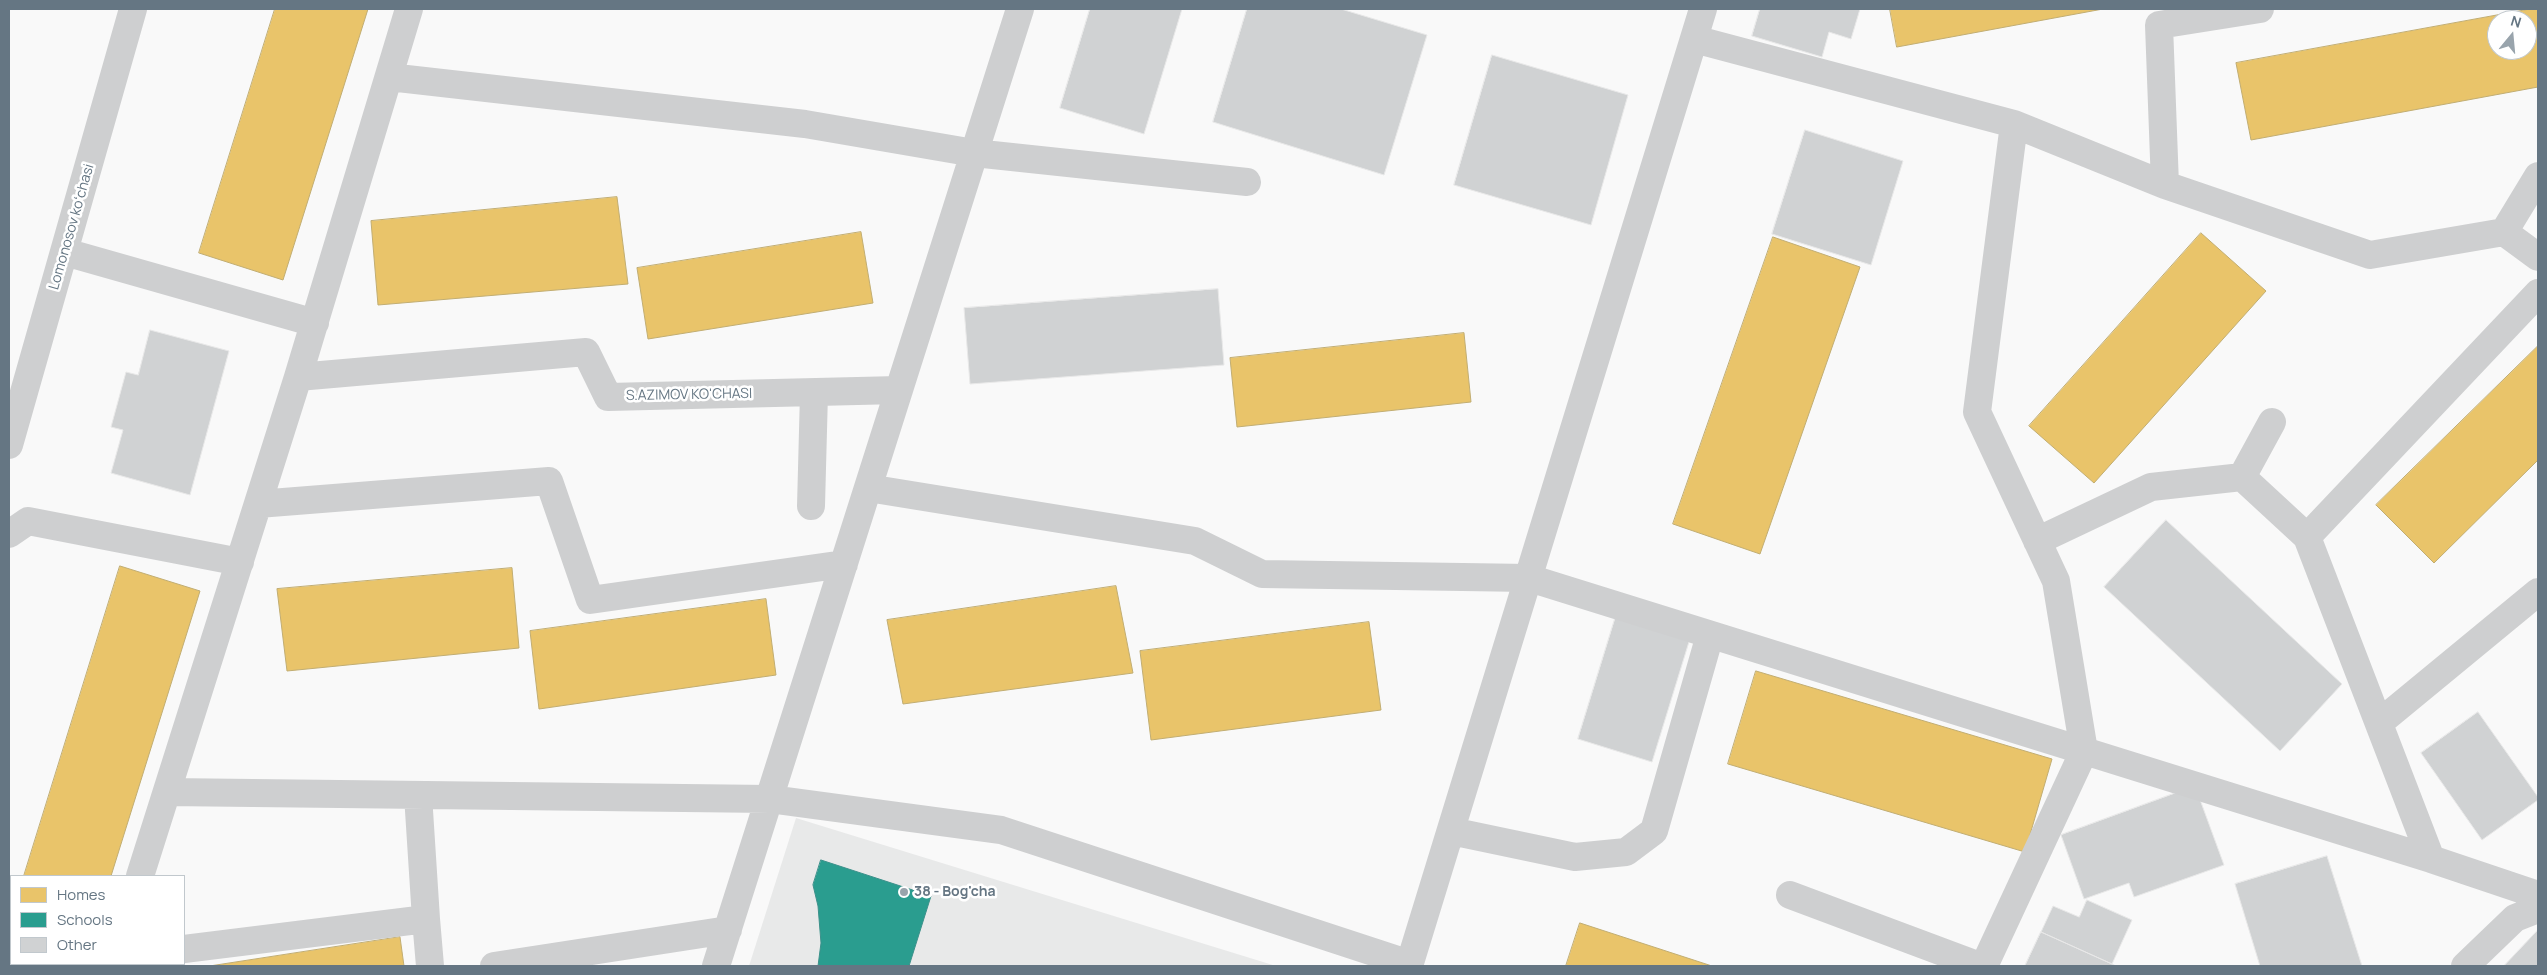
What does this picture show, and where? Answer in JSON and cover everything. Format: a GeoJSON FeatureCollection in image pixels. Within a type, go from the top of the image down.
{"type":"FeatureCollection","features":[{"type":"Feature","properties":{"kind":"street","name":"Lomonosov koʻchasi"},"geometry":{"type":"LineString","coordinates":[[9,445],[133,9]]}},
{"type":"Feature","properties":{"kind":"street"},"geometry":{"type":"LineString","coordinates":[[140,875],[315,323],[409,9]]}},
{"type":"Feature","properties":{"kind":"street"},"geometry":{"type":"LineString","coordinates":[[716,966],[1020,9]]}},
{"type":"Feature","properties":{"kind":"street"},"geometry":{"type":"LineString","coordinates":[[167,792],[770,799],[1002,830],[1410,965],[1703,9]]}},
{"type":"Feature","properties":{"kind":"street"},"geometry":{"type":"LineString","coordinates":[[2165,185],[2159,25],[2260,9]]}},
{"type":"Feature","properties":{"kind":"street"},"geometry":{"type":"LineString","coordinates":[[1694,39],[2014,124],[2165,185],[2370,255],[2504,232],[2538,257]]}},
{"type":"Feature","properties":{"kind":"street"},"geometry":{"type":"LineString","coordinates":[[389,77],[805,124],[974,153],[1247,182]]}},
{"type":"Feature","properties":{"kind":"street"},"geometry":{"type":"LineString","coordinates":[[1984,966],[2084,751],[2056,581],[1977,412],[2014,124]]}},
{"type":"Feature","properties":{"kind":"street"},"geometry":{"type":"LineString","coordinates":[[2504,232],[2538,176]]}},
{"type":"Feature","properties":{"kind":"street"},"geometry":{"type":"LineString","coordinates":[[65,252],[315,323]]}},
{"type":"Feature","properties":{"kind":"street"},"geometry":{"type":"LineString","coordinates":[[2307,537],[2538,293]]}},
{"type":"Feature","properties":{"kind":"street","name":"S.AZIMOV KO'CHASI"},"geometry":{"type":"LineString","coordinates":[[298,377],[586,352],[608,397],[899,390]]}},
{"type":"Feature","properties":{"kind":"street"},"geometry":{"type":"LineString","coordinates":[[811,506],[814,393]]}},
{"type":"Feature","properties":{"kind":"street"},"geometry":{"type":"LineString","coordinates":[[2242,477],[2272,422]]}},
{"type":"Feature","properties":{"kind":"street"},"geometry":{"type":"LineString","coordinates":[[2037,541],[2151,487],[2242,477],[2307,537],[2431,859]]}},
{"type":"Feature","properties":{"kind":"street"},"geometry":{"type":"LineString","coordinates":[[258,504],[549,481],[590,600],[844,564]]}},
{"type":"Feature","properties":{"kind":"street"},"geometry":{"type":"LineString","coordinates":[[868,488],[1195,541],[1262,574],[1528,578],[2534,891],[2515,918],[2465,966]]}},
{"type":"Feature","properties":{"kind":"street"},"geometry":{"type":"LineString","coordinates":[[9,534],[28,520],[240,562]]}},
{"type":"Feature","properties":{"kind":"street"},"geometry":{"type":"LineString","coordinates":[[2379,723],[2538,592]]}},
{"type":"Feature","properties":{"kind":"street"},"geometry":{"type":"LineString","coordinates":[[1451,831],[1575,858],[1626,852],[1654,831],[1710,635]]}},
{"type":"Feature","properties":{"kind":"street"},"geometry":{"type":"LineString","coordinates":[[418,796],[430,966]]}},
{"type":"Feature","properties":{"kind":"street"},"geometry":{"type":"LineString","coordinates":[[1790,895],[1980,966]]}},
{"type":"Feature","properties":{"kind":"street"},"geometry":{"type":"LineString","coordinates":[[185,949],[426,919]]}},
{"type":"Feature","properties":{"kind":"street"},"geometry":{"type":"LineString","coordinates":[[494,966],[728,930]]}},
{"type":"Feature","properties":{"kind":"shaded area","name":"38 - Bog'cha"},"geometry":{"type":"Polygon","coordinates":[[[796,818],[1276,966],[749,966],[796,818]]]}},
{"type":"Feature","properties":{"kind":"building: Homes"},"geometry":{"type":"Polygon","coordinates":[[[275,9],[368,9],[283,280],[199,253],[275,9]]]}},
{"type":"Feature","properties":{"kind":"building: Homes"},"geometry":{"type":"Polygon","coordinates":[[[1890,9],[2103,9],[1897,47],[1890,9]]]}},
{"type":"Feature","properties":{"kind":"building: Homes"},"geometry":{"type":"Polygon","coordinates":[[[2538,9],[2538,87],[2251,140],[2236,63],[2487,17],[2487,60],[2537,60],[2537,10],[2525,10],[2538,9]]]}},
{"type":"Feature","properties":{"kind":"building: Homes"},"geometry":{"type":"Polygon","coordinates":[[[617,197],[628,284],[378,305],[371,221],[617,197]]]}},
{"type":"Feature","properties":{"kind":"building: Homes"},"geometry":{"type":"Polygon","coordinates":[[[861,232],[873,303],[648,339],[637,268],[861,232]]]}},
{"type":"Feature","properties":{"kind":"building: Homes"},"geometry":{"type":"Polygon","coordinates":[[[2201,233],[2266,291],[2094,483],[2029,426],[2201,233]]]}},
{"type":"Feature","properties":{"kind":"building: Homes"},"geometry":{"type":"Polygon","coordinates":[[[1773,237],[1860,267],[1760,554],[1673,524],[1773,237]]]}},
{"type":"Feature","properties":{"kind":"building: Homes"},"geometry":{"type":"Polygon","coordinates":[[[1464,333],[1471,402],[1237,427],[1230,358],[1464,333]]]}},
{"type":"Feature","properties":{"kind":"building: Homes"},"geometry":{"type":"Polygon","coordinates":[[[2538,346],[2538,460],[2434,563],[2376,505],[2538,346]]]}},
{"type":"Feature","properties":{"kind":"building: Homes"},"geometry":{"type":"Polygon","coordinates":[[[120,566],[200,591],[111,875],[24,875],[120,566]]]}},
{"type":"Feature","properties":{"kind":"building: Homes"},"geometry":{"type":"Polygon","coordinates":[[[512,568],[519,648],[287,671],[277,589],[512,568]]]}},
{"type":"Feature","properties":{"kind":"building: Homes"},"geometry":{"type":"Polygon","coordinates":[[[1116,586],[1133,673],[903,704],[887,620],[1116,586]]]}},
{"type":"Feature","properties":{"kind":"building: Homes"},"geometry":{"type":"Polygon","coordinates":[[[766,599],[776,675],[539,709],[530,631],[766,599]]]}},
{"type":"Feature","properties":{"kind":"building: Homes"},"geometry":{"type":"Polygon","coordinates":[[[1369,622],[1381,710],[1151,740],[1140,651],[1369,622]]]}},
{"type":"Feature","properties":{"kind":"building: Homes"},"geometry":{"type":"Polygon","coordinates":[[[1756,671],[2052,759],[2025,852],[1728,764],[1756,671]]]}},
{"type":"Feature","properties":{"kind":"building: Homes"},"geometry":{"type":"Polygon","coordinates":[[[10,921],[10,965],[83,966],[9,966],[10,921]]]}},
{"type":"Feature","properties":{"kind":"building: Homes"},"geometry":{"type":"Polygon","coordinates":[[[1580,923],[1712,966],[1566,966],[1580,923]]]}},
{"type":"Feature","properties":{"kind":"building: Homes"},"geometry":{"type":"Polygon","coordinates":[[[400,937],[404,966],[210,966],[400,937]]]}},
{"type":"Feature","properties":{"kind":"building: Schools"},"geometry":{"type":"Polygon","coordinates":[[[821,860],[931,896],[909,966],[818,966],[821,943],[818,906],[813,885],[821,860]]]}},
{"type":"Feature","properties":{"kind":"building: Other"},"geometry":{"type":"Polygon","coordinates":[[[1090,9],[1182,9],[1144,134],[1060,108],[1090,9]]]}},
{"type":"Feature","properties":{"kind":"building: Other"},"geometry":{"type":"Polygon","coordinates":[[[1247,9],[1341,9],[1427,35],[1384,175],[1213,122],[1247,9]]]}},
{"type":"Feature","properties":{"kind":"building: Other"},"geometry":{"type":"Polygon","coordinates":[[[1760,9],[1860,9],[1851,39],[1829,32],[1822,57],[1752,36],[1760,9]]]}},
{"type":"Feature","properties":{"kind":"building: Other"},"geometry":{"type":"Polygon","coordinates":[[[1492,55],[1628,95],[1591,225],[1454,185],[1492,55]]]}},
{"type":"Feature","properties":{"kind":"building: Other"},"geometry":{"type":"Polygon","coordinates":[[[1805,130],[1903,161],[1871,265],[1772,234],[1805,130]]]}},
{"type":"Feature","properties":{"kind":"building: Other"},"geometry":{"type":"Polygon","coordinates":[[[1218,289],[1224,365],[970,384],[964,308],[1218,289]]]}},
{"type":"Feature","properties":{"kind":"building: Other"},"geometry":{"type":"Polygon","coordinates":[[[150,330],[229,351],[190,495],[111,473],[123,430],[111,427],[126,372],[138,375],[150,330]]]}},
{"type":"Feature","properties":{"kind":"building: Other"},"geometry":{"type":"Polygon","coordinates":[[[2166,520],[2342,684],[2280,751],[2104,587],[2166,520]]]}},
{"type":"Feature","properties":{"kind":"building: Other"},"geometry":{"type":"Polygon","coordinates":[[[1618,609],[1692,632],[1652,762],[1578,739],[1618,609]]]}},
{"type":"Feature","properties":{"kind":"building: Other"},"geometry":{"type":"Polygon","coordinates":[[[2478,712],[2538,797],[2538,800],[2482,840],[2421,753],[2478,712]]]}},
{"type":"Feature","properties":{"kind":"building: Other"},"geometry":{"type":"Polygon","coordinates":[[[2195,786],[2224,865],[2134,897],[2129,883],[2084,899],[2061,835],[2195,786]]]}},
{"type":"Feature","properties":{"kind":"building: Other"},"geometry":{"type":"Polygon","coordinates":[[[2327,856],[2362,966],[2260,966],[2235,884],[2327,856]]]}},
{"type":"Feature","properties":{"kind":"building: Other"},"geometry":{"type":"Polygon","coordinates":[[[2087,900],[2132,920],[2112,964],[2041,932],[2053,906],[2079,917],[2087,900]]]}},
{"type":"Feature","properties":{"kind":"building: Other"},"geometry":{"type":"Polygon","coordinates":[[[2538,930],[2538,966],[2504,966],[2538,930]]]}},
{"type":"Feature","properties":{"kind":"building: Other"},"geometry":{"type":"Polygon","coordinates":[[[2041,932],[2112,964],[2116,966],[2025,966],[2041,932]]]}},
{"type":"Feature","properties":{"kind":"place","name":"38 - Bog'cha"},"geometry":{"type":"Point","coordinates":[904,892]}}]}
